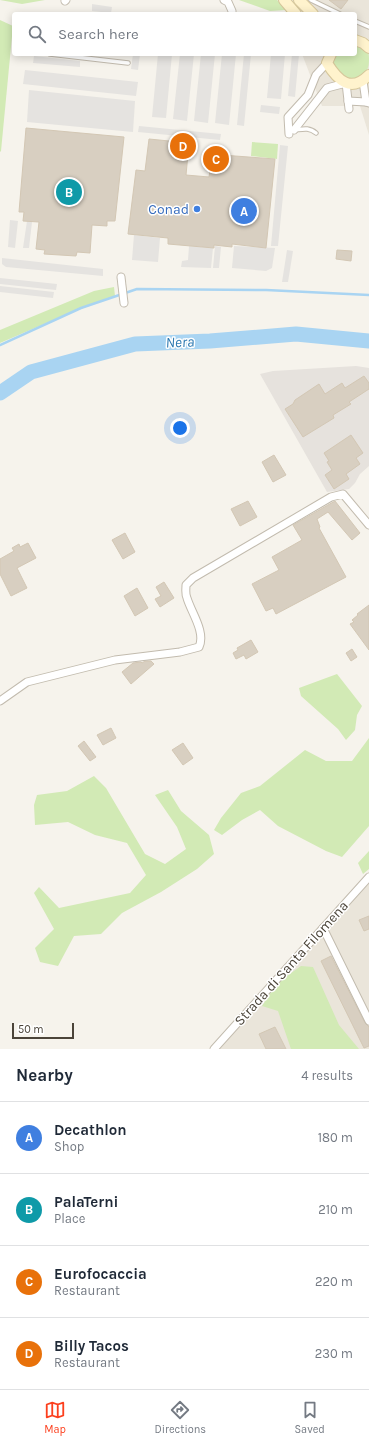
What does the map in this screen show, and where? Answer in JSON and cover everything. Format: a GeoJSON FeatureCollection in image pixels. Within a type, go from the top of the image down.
{"type":"FeatureCollection","features":[{"type":"Feature","properties":{"kind":"main road"},"geometry":{"type":"LineString","coordinates":[[284,0],[294,12]]}},
{"type":"Feature","properties":{"kind":"main road"},"geometry":{"type":"LineString","coordinates":[[299,0],[311,12]]}},
{"type":"Feature","properties":{"kind":"main road"},"geometry":{"type":"LineString","coordinates":[[329,59],[338,79],[346,83],[357,83],[367,78]]}},
{"type":"Feature","properties":{"kind":"street"},"geometry":{"type":"LineString","coordinates":[[224,0],[228,2],[232,11]]}},
{"type":"Feature","properties":{"kind":"street"},"geometry":{"type":"LineString","coordinates":[[291,132],[288,117],[308,95],[316,75],[329,59]]}},
{"type":"Feature","properties":{"kind":"street"},"geometry":{"type":"LineString","coordinates":[[348,101],[367,102],[367,78]]}},
{"type":"Feature","properties":{"kind":"street"},"geometry":{"type":"LineString","coordinates":[[291,132],[327,88],[346,83],[350,109]]}},
{"type":"Feature","properties":{"kind":"street"},"geometry":{"type":"LineString","coordinates":[[121,277],[124,303]]}},
{"type":"Feature","properties":{"kind":"street"},"geometry":{"type":"LineString","coordinates":[[0,701],[27,682],[114,660],[180,652],[199,647],[201,642],[199,630],[186,596],[186,585],[193,578],[331,497],[343,494],[369,525]]}},
{"type":"Feature","properties":{"kind":"street","name":"Strada di Santa Filomena"},"geometry":{"type":"LineString","coordinates":[[214,1049],[369,877]]}},
{"type":"Feature","properties":{"kind":"street"},"geometry":{"type":"LineString","coordinates":[[323,928],[369,1021]]}},
{"type":"Feature","properties":{"kind":"lane"},"geometry":{"type":"LineString","coordinates":[[312,0],[336,12]]}},
{"type":"Feature","properties":{"kind":"lane"},"geometry":{"type":"LineString","coordinates":[[357,22],[369,27]]}},
{"type":"Feature","properties":{"kind":"lane"},"geometry":{"type":"LineString","coordinates":[[67,56],[128,63]]}},
{"type":"Feature","properties":{"kind":"lane"},"geometry":{"type":"LineString","coordinates":[[291,132],[306,129],[312,130],[316,133]]}},
{"type":"Feature","properties":{"kind":"shaded area"},"geometry":{"type":"Polygon","coordinates":[[[277,0],[369,0],[369,135],[360,106],[322,106],[303,56],[357,56],[357,12],[286,12],[277,0]]]}},
{"type":"Feature","properties":{"kind":"shaded area"},"geometry":{"type":"Polygon","coordinates":[[[92,4],[112,7],[111,12],[92,11],[92,4]]]}},
{"type":"Feature","properties":{"kind":"shaded area"},"geometry":{"type":"Polygon","coordinates":[[[34,56],[80,61],[80,67],[33,63],[34,56]]]}},
{"type":"Feature","properties":{"kind":"shaded area"},"geometry":{"type":"Polygon","coordinates":[[[133,56],[140,56],[138,70],[131,69],[133,56]]]}},
{"type":"Feature","properties":{"kind":"shaded area"},"geometry":{"type":"Polygon","coordinates":[[[158,56],[172,56],[166,118],[152,117],[158,56]]]}},
{"type":"Feature","properties":{"kind":"shaded area"},"geometry":{"type":"Polygon","coordinates":[[[180,56],[194,56],[187,121],[173,119],[180,56]]]}},
{"type":"Feature","properties":{"kind":"shaded area"},"geometry":{"type":"Polygon","coordinates":[[[201,56],[215,56],[208,123],[194,121],[201,56]]]}},
{"type":"Feature","properties":{"kind":"shaded area"},"geometry":{"type":"Polygon","coordinates":[[[222,56],[236,56],[229,125],[215,123],[222,56]]]}},
{"type":"Feature","properties":{"kind":"shaded area"},"geometry":{"type":"Polygon","coordinates":[[[244,56],[251,56],[244,126],[237,125],[244,56]]]}},
{"type":"Feature","properties":{"kind":"shaded area"},"geometry":{"type":"Polygon","coordinates":[[[271,56],[285,56],[281,99],[267,98],[271,56]]]}},
{"type":"Feature","properties":{"kind":"shaded area"},"geometry":{"type":"Polygon","coordinates":[[[292,56],[299,56],[295,97],[288,96],[292,56]]]}},
{"type":"Feature","properties":{"kind":"shaded area"},"geometry":{"type":"Polygon","coordinates":[[[25,70],[138,82],[136,96],[23,84],[25,70]]]}},
{"type":"Feature","properties":{"kind":"shaded area"},"geometry":{"type":"Polygon","coordinates":[[[29,90],[135,101],[133,132],[27,122],[29,90]]]}},
{"type":"Feature","properties":{"kind":"shaded area"},"geometry":{"type":"Polygon","coordinates":[[[261,105],[280,107],[279,114],[260,112],[261,105]]]}},
{"type":"Feature","properties":{"kind":"shaded area"},"geometry":{"type":"Polygon","coordinates":[[[139,126],[221,134],[220,140],[138,132],[139,126]]]}},
{"type":"Feature","properties":{"kind":"shaded area"},"geometry":{"type":"Polygon","coordinates":[[[280,145],[288,146],[278,246],[271,246],[280,145]]]}},
{"type":"Feature","properties":{"kind":"shaded area"},"geometry":{"type":"Polygon","coordinates":[[[10,220],[18,221],[15,248],[8,247],[10,220]]]}},
{"type":"Feature","properties":{"kind":"shaded area"},"geometry":{"type":"Polygon","coordinates":[[[27,221],[32,222],[29,248],[23,248],[27,221]]]}},
{"type":"Feature","properties":{"kind":"shaded area"},"geometry":{"type":"Polygon","coordinates":[[[134,235],[160,238],[158,262],[132,260],[134,235]]]}},
{"type":"Feature","properties":{"kind":"shaded area"},"geometry":{"type":"Polygon","coordinates":[[[189,246],[213,248],[211,268],[181,267],[182,261],[188,260],[189,246]]]}},
{"type":"Feature","properties":{"kind":"shaded area"},"geometry":{"type":"Polygon","coordinates":[[[215,246],[221,247],[219,268],[213,268],[215,246]]]}},
{"type":"Feature","properties":{"kind":"shaded area"},"geometry":{"type":"Polygon","coordinates":[[[234,246],[275,248],[272,268],[266,271],[232,268],[234,246]]]}},
{"type":"Feature","properties":{"kind":"shaded area"},"geometry":{"type":"Polygon","coordinates":[[[287,250],[293,251],[288,282],[282,282],[287,250]]]}},
{"type":"Feature","properties":{"kind":"shaded area"},"geometry":{"type":"Polygon","coordinates":[[[2,258],[103,269],[103,276],[6,267],[2,264],[2,258]]]}},
{"type":"Feature","properties":{"kind":"shaded area"},"geometry":{"type":"Polygon","coordinates":[[[0,278],[57,284],[56,290],[0,284],[0,278]]]}},
{"type":"Feature","properties":{"kind":"shaded area"},"geometry":{"type":"Polygon","coordinates":[[[0,286],[54,292],[53,298],[0,292],[0,286]]]}},
{"type":"Feature","properties":{"kind":"shaded area"},"geometry":{"type":"Polygon","coordinates":[[[356,366],[369,368],[369,466],[360,474],[355,483],[349,489],[327,492],[260,374],[273,371],[356,366]]]}},
{"type":"Feature","properties":{"kind":"shaded area"},"geometry":{"type":"Polygon","coordinates":[[[369,882],[369,1049],[216,1049],[277,983],[369,882]]]}},
{"type":"Feature","properties":{"kind":"green space"},"geometry":{"type":"Polygon","coordinates":[[[0,0],[45,0],[22,4],[0,0]]]}},
{"type":"Feature","properties":{"kind":"green space"},"geometry":{"type":"Polygon","coordinates":[[[239,0],[277,0],[287,10],[270,11],[239,0]]]}},
{"type":"Feature","properties":{"kind":"green space"},"geometry":{"type":"Polygon","coordinates":[[[0,20],[12,26],[12,36],[0,152],[0,20]]]}},
{"type":"Feature","properties":{"kind":"green space"},"geometry":{"type":"Polygon","coordinates":[[[357,43],[364,48],[369,55],[367,69],[363,75],[357,78],[350,79],[343,77],[337,72],[334,65],[334,56],[357,56],[357,43]]]}},
{"type":"Feature","properties":{"kind":"green space"},"geometry":{"type":"Polygon","coordinates":[[[252,142],[278,144],[277,159],[251,156],[252,142]]]}},
{"type":"Feature","properties":{"kind":"green space"},"geometry":{"type":"Polygon","coordinates":[[[114,287],[115,296],[65,315],[0,343],[0,330],[94,291],[114,287]]]}},
{"type":"Feature","properties":{"kind":"green space"},"geometry":{"type":"Polygon","coordinates":[[[337,674],[362,706],[357,715],[355,730],[346,740],[338,729],[301,696],[299,688],[337,674]]]}},
{"type":"Feature","properties":{"kind":"green space"},"geometry":{"type":"Polygon","coordinates":[[[369,738],[369,826],[342,857],[326,851],[278,826],[260,810],[242,820],[222,835],[214,830],[221,818],[241,793],[260,786],[305,750],[326,761],[352,761],[369,738]]]}},
{"type":"Feature","properties":{"kind":"green space"},"geometry":{"type":"Polygon","coordinates":[[[94,776],[106,788],[145,854],[165,864],[186,849],[177,827],[155,795],[168,790],[181,811],[209,835],[214,854],[197,869],[161,892],[122,913],[101,934],[74,936],[58,966],[40,962],[35,948],[54,929],[34,893],[39,887],[59,908],[130,893],[146,875],[127,843],[95,835],[68,822],[35,825],[34,805],[37,795],[67,791],[94,776]]]}},
{"type":"Feature","properties":{"kind":"green space"},"geometry":{"type":"Polygon","coordinates":[[[369,851],[369,869],[363,874],[358,863],[369,851]]]}},
{"type":"Feature","properties":{"kind":"green space"},"geometry":{"type":"Polygon","coordinates":[[[301,966],[313,967],[339,1025],[359,1049],[291,1049],[278,1011],[262,1006],[277,983],[301,966]]]}},
{"type":"Feature","properties":{"kind":"building"},"geometry":{"type":"Polygon","coordinates":[[[329,0],[348,0],[341,9],[329,0]]]}},
{"type":"Feature","properties":{"kind":"building"},"geometry":{"type":"Polygon","coordinates":[[[26,128],[124,137],[115,221],[107,221],[107,226],[92,225],[90,253],[77,252],[76,256],[44,254],[45,250],[36,249],[39,222],[23,221],[24,212],[19,212],[26,128]]]}},
{"type":"Feature","properties":{"kind":"building"},"geometry":{"type":"Polygon","coordinates":[[[149,139],[189,143],[186,175],[209,177],[211,163],[208,163],[210,147],[223,148],[222,155],[275,159],[266,248],[232,244],[232,247],[214,245],[214,248],[168,244],[168,238],[128,234],[136,170],[145,171],[149,139]]]}},
{"type":"Feature","properties":{"kind":"building"},"geometry":{"type":"Polygon","coordinates":[[[337,250],[352,251],[351,261],[336,259],[337,250]]]}},
{"type":"Feature","properties":{"kind":"building"},"geometry":{"type":"Polygon","coordinates":[[[364,376],[369,383],[369,389],[349,402],[351,404],[333,415],[334,418],[303,437],[285,409],[293,404],[295,400],[319,384],[325,394],[342,383],[345,388],[364,376]]]}},
{"type":"Feature","properties":{"kind":"building"},"geometry":{"type":"Polygon","coordinates":[[[351,435],[363,453],[356,458],[360,464],[346,474],[349,479],[334,489],[325,475],[332,470],[324,453],[351,435]]]}},
{"type":"Feature","properties":{"kind":"building"},"geometry":{"type":"Polygon","coordinates":[[[274,455],[286,475],[273,482],[262,462],[274,455]]]}},
{"type":"Feature","properties":{"kind":"building"},"geometry":{"type":"Polygon","coordinates":[[[248,501],[257,517],[240,526],[231,509],[248,501]]]}},
{"type":"Feature","properties":{"kind":"building"},"geometry":{"type":"Polygon","coordinates":[[[335,501],[360,533],[352,540],[328,512],[317,519],[319,528],[346,577],[276,614],[273,608],[266,611],[252,584],[279,570],[272,557],[302,540],[293,525],[335,501]]]}},
{"type":"Feature","properties":{"kind":"building"},"geometry":{"type":"Polygon","coordinates":[[[125,533],[135,552],[123,559],[112,540],[125,533]]]}},
{"type":"Feature","properties":{"kind":"building"},"geometry":{"type":"Polygon","coordinates":[[[28,543],[36,558],[17,568],[27,588],[11,596],[0,574],[0,559],[14,551],[12,548],[19,544],[20,547],[28,543]]]}},
{"type":"Feature","properties":{"kind":"building"},"geometry":{"type":"Polygon","coordinates":[[[164,582],[174,598],[160,607],[155,599],[161,596],[156,587],[164,582]]]}},
{"type":"Feature","properties":{"kind":"building"},"geometry":{"type":"Polygon","coordinates":[[[137,588],[148,608],[135,616],[124,596],[137,588]]]}},
{"type":"Feature","properties":{"kind":"building"},"geometry":{"type":"Polygon","coordinates":[[[369,605],[369,650],[350,624],[354,622],[352,620],[358,615],[357,614],[369,605]]]}},
{"type":"Feature","properties":{"kind":"building"},"geometry":{"type":"Polygon","coordinates":[[[251,640],[258,652],[246,659],[244,655],[236,659],[233,653],[238,650],[237,648],[251,640]]]}},
{"type":"Feature","properties":{"kind":"building"},"geometry":{"type":"Polygon","coordinates":[[[352,649],[357,657],[351,661],[346,653],[352,649]]]}},
{"type":"Feature","properties":{"kind":"building"},"geometry":{"type":"Polygon","coordinates":[[[145,661],[151,661],[154,664],[131,684],[122,672],[133,663],[142,663],[145,661]]]}},
{"type":"Feature","properties":{"kind":"building"},"geometry":{"type":"Polygon","coordinates":[[[111,728],[116,738],[103,745],[97,735],[111,728]]]}},
{"type":"Feature","properties":{"kind":"building"},"geometry":{"type":"Polygon","coordinates":[[[84,741],[96,757],[90,761],[78,746],[84,741]]]}},
{"type":"Feature","properties":{"kind":"building"},"geometry":{"type":"Polygon","coordinates":[[[183,743],[193,758],[183,765],[172,750],[183,743]]]}},
{"type":"Feature","properties":{"kind":"building"},"geometry":{"type":"Polygon","coordinates":[[[369,916],[369,929],[364,931],[359,920],[369,916]]]}},
{"type":"Feature","properties":{"kind":"building"},"geometry":{"type":"Polygon","coordinates":[[[331,956],[365,1023],[369,1027],[369,1046],[364,1048],[321,961],[331,956]]]}},
{"type":"Feature","properties":{"kind":"building"},"geometry":{"type":"Polygon","coordinates":[[[275,1027],[286,1049],[266,1049],[259,1034],[275,1027]]]}},
{"type":"Feature","properties":{"kind":"waterway"},"geometry":{"type":"LineString","coordinates":[[0,345],[81,308],[137,289],[266,290],[369,295]]}},
{"type":"Feature","properties":{"kind":"waterway","name":"Nera"},"geometry":{"type":"LineString","coordinates":[[0,393],[31,372],[135,344],[210,341],[296,334],[369,341]]}},
{"type":"Feature","properties":{"kind":"place","name":"Billy Tacos"},"geometry":{"type":"Point","coordinates":[183,146]}},
{"type":"Feature","properties":{"kind":"place","name":"Eurofocaccia"},"geometry":{"type":"Point","coordinates":[216,159]}},
{"type":"Feature","properties":{"kind":"place","name":"PalaTerni"},"geometry":{"type":"Point","coordinates":[69,192]}},
{"type":"Feature","properties":{"kind":"place","name":"Conad"},"geometry":{"type":"Point","coordinates":[197,209]}},
{"type":"Feature","properties":{"kind":"place","name":"Decathlon"},"geometry":{"type":"Point","coordinates":[244,211]}}]}
